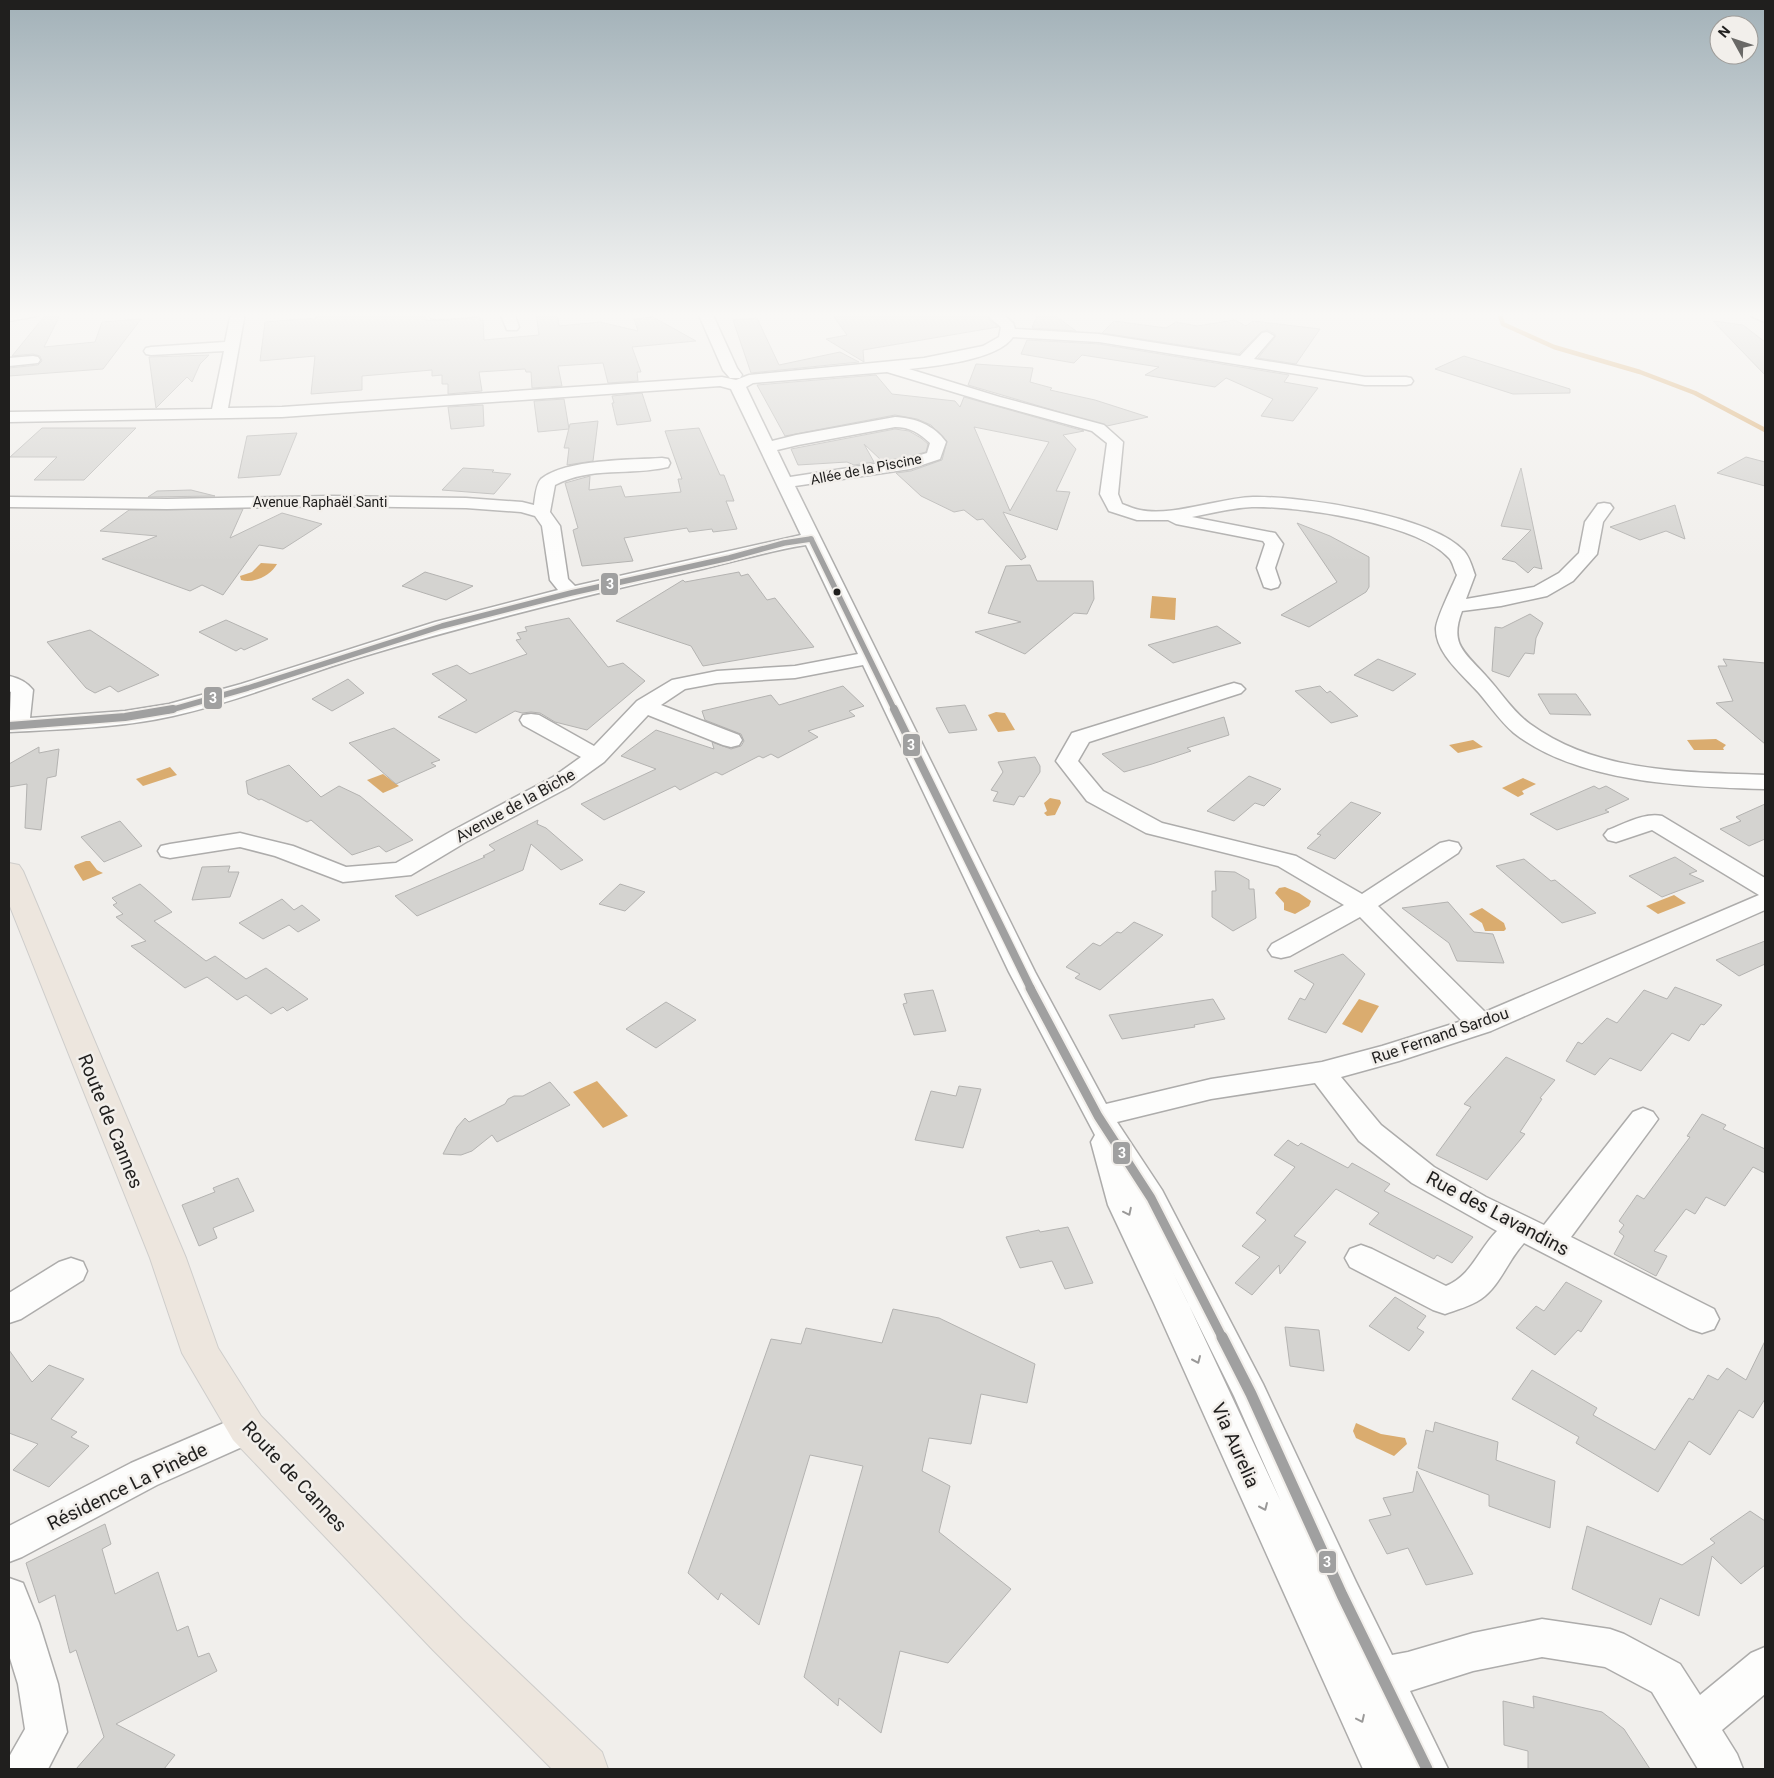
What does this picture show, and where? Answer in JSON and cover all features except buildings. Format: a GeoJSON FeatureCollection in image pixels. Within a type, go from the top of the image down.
{"type":"FeatureCollection","features":[{"type":"Feature","properties":{"kind":"main road","name":"Route de Cannes"},"geometry":{"type":"LineString","coordinates":[[9,871],[18,910],[168,1258],[202,1353],[247,1428],[448,1635],[586,1769]]}},
{"type":"Feature","properties":{"kind":"street"},"geometry":{"type":"LineString","coordinates":[[220,413],[223,396]]}},
{"type":"Feature","properties":{"kind":"street"},"geometry":{"type":"LineString","coordinates":[[9,417],[282,412],[509,396]]}},
{"type":"Feature","properties":{"kind":"street","name":"Via Aurelia"},"geometry":{"type":"LineString","coordinates":[[743,396],[1022,972],[1098,1116],[1151,1198],[1251,1394],[1342,1595],[1427,1769]]}},
{"type":"Feature","properties":{"kind":"street"},"geometry":{"type":"LineString","coordinates":[[982,396],[1098,428],[1115,442],[1109,494],[1115,507],[1143,516],[1181,514],[1222,504],[1255,502],[1319,508],[1390,522],[1431,536],[1457,555],[1466,575],[1456,606],[1446,627],[1449,646],[1520,727],[1539,740],[1563,752],[1615,769],[1642,775],[1683,779],[1765,782]]}},
{"type":"Feature","properties":{"kind":"street","name":"Allée de la Piscine"},"geometry":{"type":"LineString","coordinates":[[767,448],[796,440],[895,422],[908,422],[918,425],[938,442],[934,456],[910,464],[784,483]]}},
{"type":"Feature","properties":{"kind":"street"},"geometry":{"type":"LineString","coordinates":[[571,593],[559,580],[551,526],[541,512],[547,483],[558,475],[574,471],[662,463]]}},
{"type":"Feature","properties":{"kind":"street","name":"Avenue Raphaël Santi"},"geometry":{"type":"LineString","coordinates":[[9,502],[167,504],[331,500],[466,503],[522,507],[541,512]]}},
{"type":"Feature","properties":{"kind":"street"},"geometry":{"type":"LineString","coordinates":[[1456,606],[1540,592],[1566,577],[1588,554],[1594,522],[1604,508]]}},
{"type":"Feature","properties":{"kind":"street"},"geometry":{"type":"LineString","coordinates":[[1164,515],[1187,522],[1269,537],[1274,544],[1266,568],[1270,584]]}},
{"type":"Feature","properties":{"kind":"street"},"geometry":{"type":"LineString","coordinates":[[9,682],[22,690],[14,725],[125,717],[171,710],[248,688],[442,626],[571,593],[729,558],[784,543],[811,539]]}},
{"type":"Feature","properties":{"kind":"street","name":"Avenue de la Biche"},"geometry":{"type":"LineString","coordinates":[[170,851],[240,840],[284,852],[343,874],[402,870],[458,837],[561,782],[596,757],[644,706],[679,684],[717,677],[796,672],[870,658]]}},
{"type":"Feature","properties":{"kind":"street"},"geometry":{"type":"LineString","coordinates":[[1234,688],[1080,738],[1067,761],[1095,796],[1154,828],[1287,861],[1363,905],[1481,1024]]}},
{"type":"Feature","properties":{"kind":"street"},"geometry":{"type":"LineString","coordinates":[[644,706],[731,740]]}},
{"type":"Feature","properties":{"kind":"street"},"geometry":{"type":"LineString","coordinates":[[531,720],[596,757]]}},
{"type":"Feature","properties":{"kind":"street"},"geometry":{"type":"LineString","coordinates":[[1616,836],[1654,821],[1762,903]]}},
{"type":"Feature","properties":{"kind":"street"},"geometry":{"type":"LineString","coordinates":[[1281,950],[1363,905],[1412,875],[1449,848]]}},
{"type":"Feature","properties":{"kind":"street","name":"Rue Fernand Sardou"},"geometry":{"type":"LineString","coordinates":[[1098,1116],[1211,1089],[1322,1072],[1389,1054],[1481,1024],[1762,903]]}},
{"type":"Feature","properties":{"kind":"street","name":"Rue des Lavandins"},"geometry":{"type":"LineString","coordinates":[[1322,1072],[1370,1133],[1423,1175],[1474,1206],[1550,1241],[1702,1320]]}},
{"type":"Feature","properties":{"kind":"street","name":"Via Aurelia"},"geometry":{"type":"LineString","coordinates":[[1098,1116],[1124,1205],[1385,1769]]}},
{"type":"Feature","properties":{"kind":"street"},"geometry":{"type":"LineString","coordinates":[[1550,1241],[1643,1119]]}},
{"type":"Feature","properties":{"kind":"street"},"geometry":{"type":"LineString","coordinates":[[1361,1258],[1445,1301],[1470,1290],[1486,1271],[1502,1246],[1519,1228]]}},
{"type":"Feature","properties":{"kind":"street"},"geometry":{"type":"LineString","coordinates":[[9,1310],[71,1271]]}},
{"type":"Feature","properties":{"kind":"street","name":"Résidence La Pinède"},"geometry":{"type":"LineString","coordinates":[[9,1545],[144,1474],[247,1428]]}},
{"type":"Feature","properties":{"kind":"street"},"geometry":{"type":"LineString","coordinates":[[9,1596],[38,1684],[46,1732],[25,1769]]}},
{"type":"Feature","properties":{"kind":"street"},"geometry":{"type":"LineString","coordinates":[[1344,1683],[1408,1672],[1473,1652],[1542,1638],[1610,1648],[1666,1678],[1722,1769]]}},
{"type":"Feature","properties":{"kind":"street"},"geometry":{"type":"LineString","coordinates":[[1695,1725],[1765,1667]]}},
{"type":"Feature","properties":{"kind":"shaded area"},"geometry":{"type":"Polygon","coordinates":[[[261,563],[277,564],[271,572],[262,578],[251,581],[241,580],[240,576],[252,572],[261,563]]]}},
{"type":"Feature","properties":{"kind":"shaded area"},"geometry":{"type":"Polygon","coordinates":[[[1152,596],[1176,598],[1175,620],[1150,618],[1152,596]]]}},
{"type":"Feature","properties":{"kind":"shaded area"},"geometry":{"type":"Polygon","coordinates":[[[996,712],[1005,713],[1015,730],[998,732],[988,715],[996,712]]]}},
{"type":"Feature","properties":{"kind":"shaded area"},"geometry":{"type":"Polygon","coordinates":[[[1716,739],[1726,745],[1723,748],[1724,750],[1694,750],[1687,740],[1716,739]]]}},
{"type":"Feature","properties":{"kind":"shaded area"},"geometry":{"type":"Polygon","coordinates":[[[1473,740],[1483,747],[1458,753],[1449,745],[1473,740]]]}},
{"type":"Feature","properties":{"kind":"shaded area"},"geometry":{"type":"Polygon","coordinates":[[[170,767],[177,775],[143,786],[136,779],[170,767]]]}},
{"type":"Feature","properties":{"kind":"shaded area"},"geometry":{"type":"Polygon","coordinates":[[[383,774],[399,786],[383,793],[367,780],[383,774]]]}},
{"type":"Feature","properties":{"kind":"shaded area"},"geometry":{"type":"Polygon","coordinates":[[[1523,778],[1536,784],[1522,791],[1524,794],[1518,797],[1502,788],[1523,778]]]}},
{"type":"Feature","properties":{"kind":"shaded area"},"geometry":{"type":"Polygon","coordinates":[[[1050,798],[1060,800],[1061,803],[1055,815],[1047,816],[1044,813],[1047,811],[1044,803],[1050,798]]]}},
{"type":"Feature","properties":{"kind":"shaded area"},"geometry":{"type":"Polygon","coordinates":[[[90,861],[97,870],[103,873],[83,881],[74,867],[90,861]]]}},
{"type":"Feature","properties":{"kind":"shaded area"},"geometry":{"type":"Polygon","coordinates":[[[1285,887],[1311,901],[1309,906],[1295,914],[1284,910],[1284,903],[1275,893],[1279,888],[1285,887]]]}},
{"type":"Feature","properties":{"kind":"shaded area"},"geometry":{"type":"Polygon","coordinates":[[[1674,895],[1686,903],[1658,914],[1646,906],[1674,895]]]}},
{"type":"Feature","properties":{"kind":"shaded area"},"geometry":{"type":"Polygon","coordinates":[[[1482,908],[1504,923],[1506,929],[1504,931],[1485,931],[1482,923],[1469,914],[1482,908]]]}},
{"type":"Feature","properties":{"kind":"shaded area"},"geometry":{"type":"Polygon","coordinates":[[[1359,999],[1379,1006],[1362,1033],[1342,1024],[1359,999]]]}},
{"type":"Feature","properties":{"kind":"shaded area"},"geometry":{"type":"Polygon","coordinates":[[[597,1081],[628,1116],[603,1128],[573,1092],[597,1081]]]}},
{"type":"Feature","properties":{"kind":"shaded area"},"geometry":{"type":"Polygon","coordinates":[[[1356,1423],[1381,1434],[1405,1438],[1407,1444],[1394,1456],[1356,1438],[1353,1431],[1356,1423]]]}},
{"type":"Feature","properties":{"kind":"waterway"},"geometry":{"type":"LineString","coordinates":[[1701,396],[1765,430]]}},
{"type":"Feature","properties":{"kind":"transit line","name":"3"},"geometry":{"type":"LineString","coordinates":[[811,539],[1022,972],[1098,1116],[1151,1198],[1251,1394],[1342,1595],[1427,1769]]}},
{"type":"Feature","properties":{"kind":"transit line","name":"3"},"geometry":{"type":"LineString","coordinates":[[9,726],[125,717],[171,710],[248,688],[442,626],[571,593],[729,558],[784,543],[811,539]]}}]}
